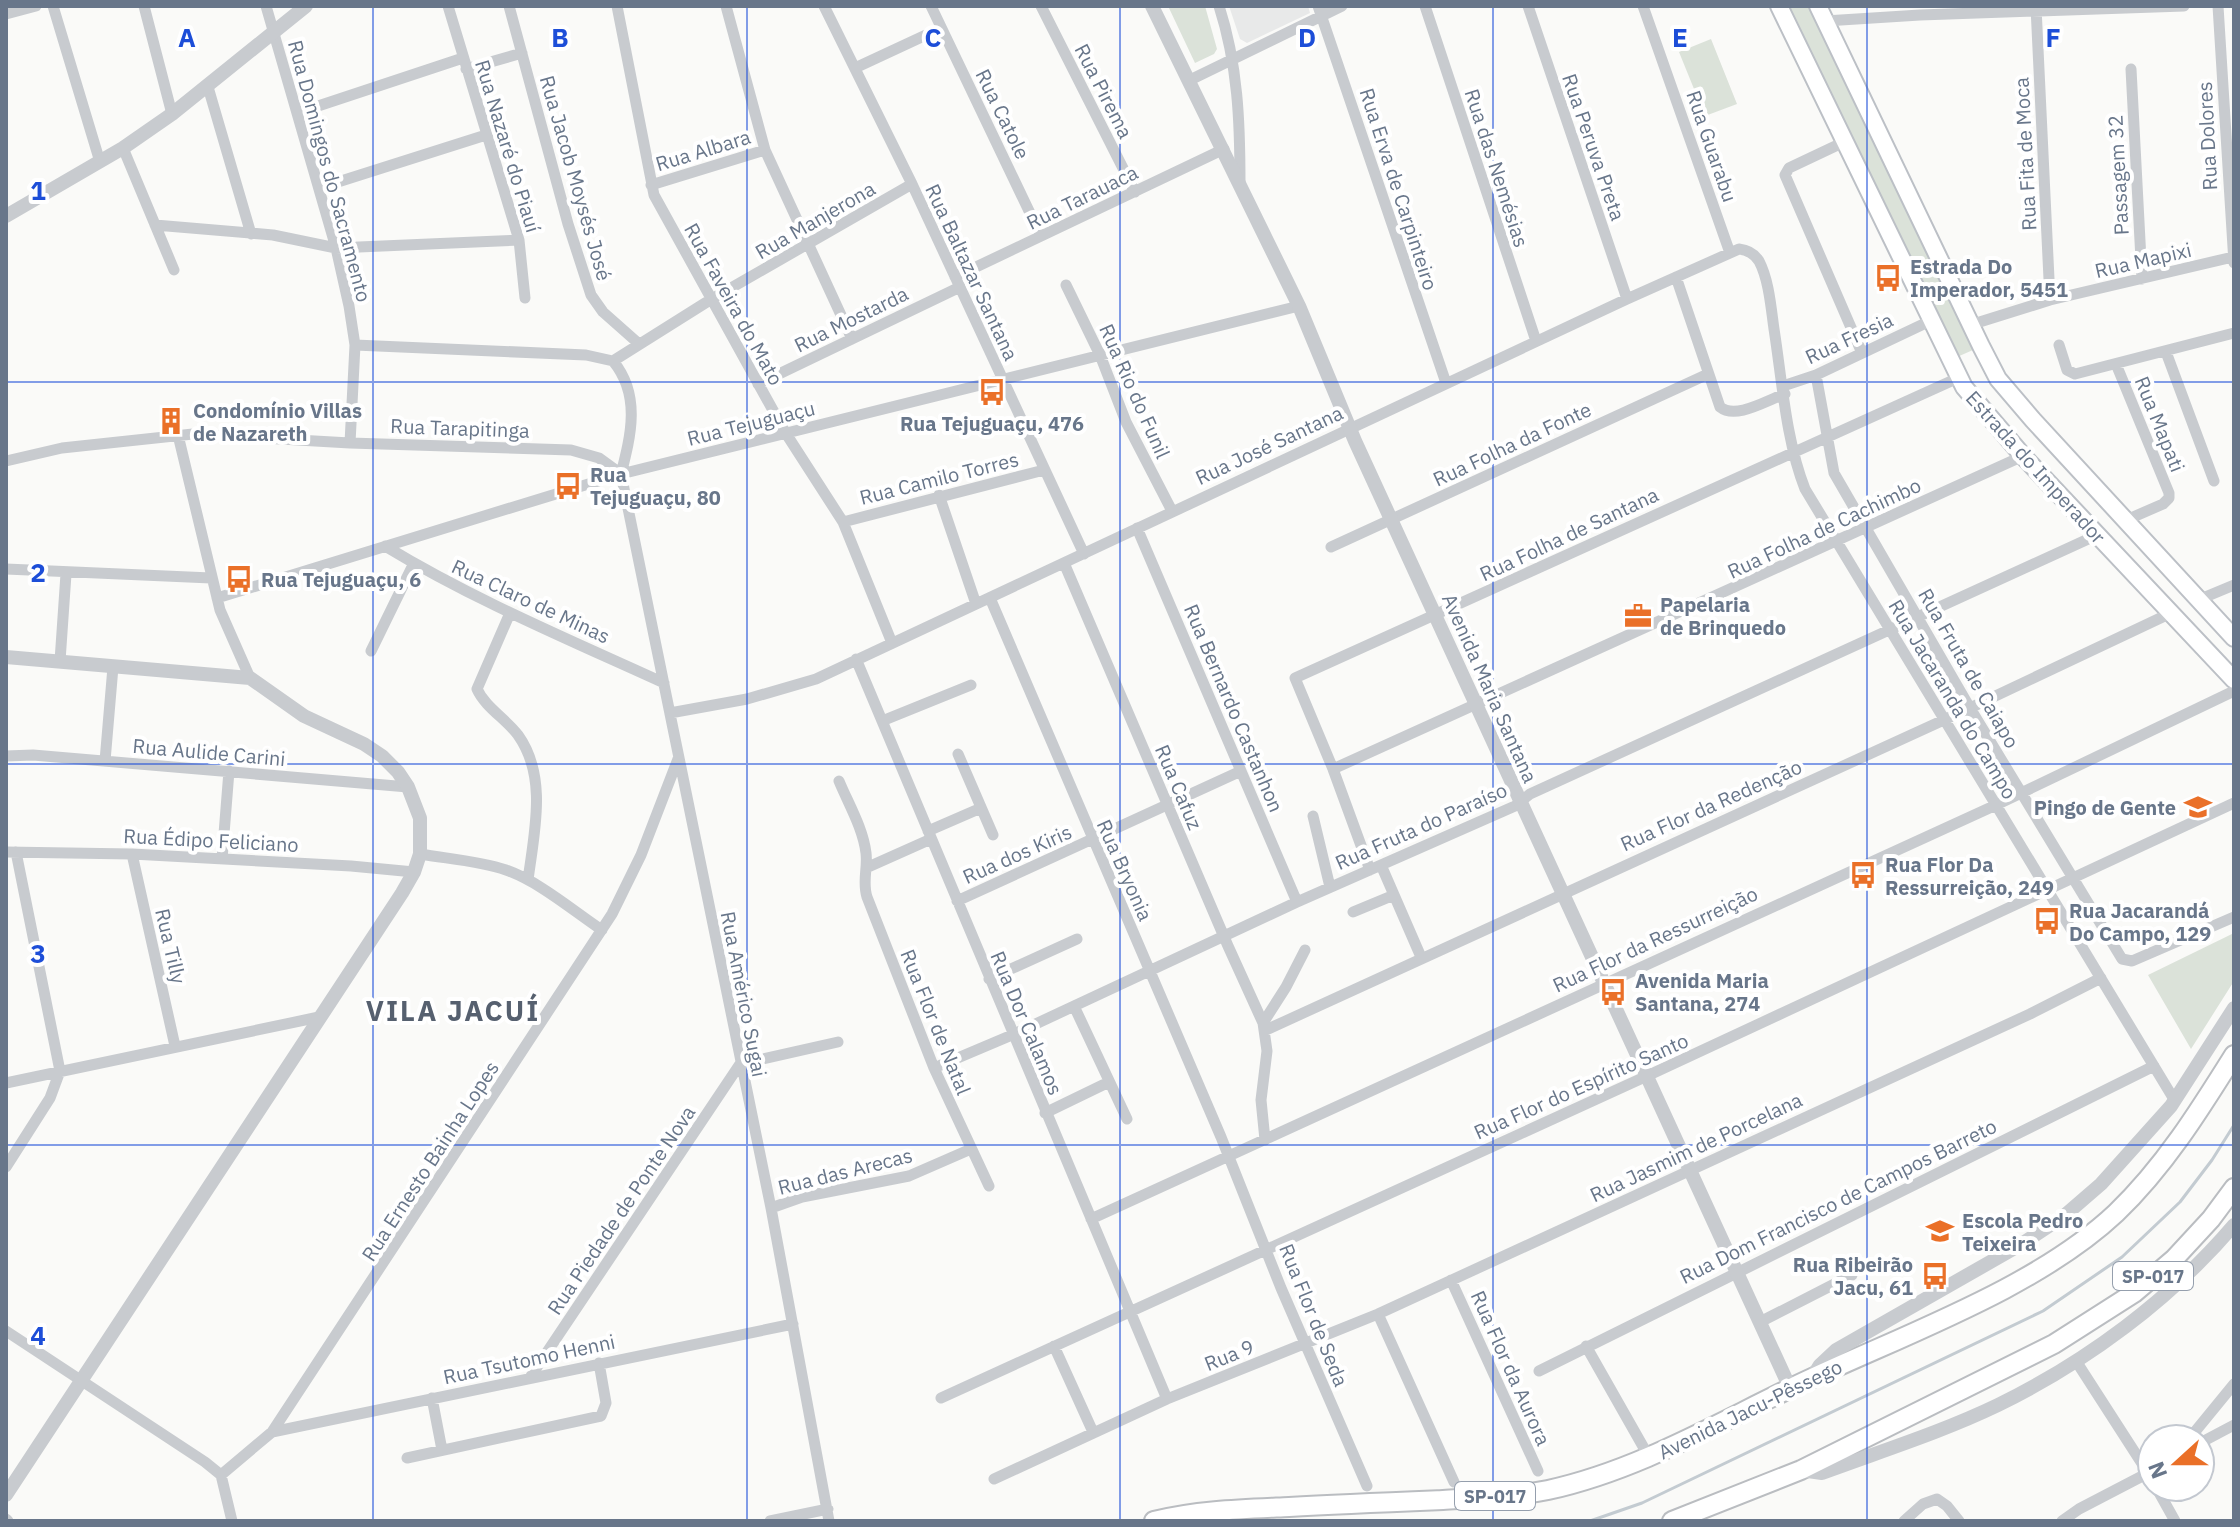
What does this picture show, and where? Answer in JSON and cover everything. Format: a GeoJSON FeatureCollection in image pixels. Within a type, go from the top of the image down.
{"type":"FeatureCollection","features":[{"type":"Feature","properties":{"kind":"highway","name":"Avenida Jacu-Pêssego"},"geometry":{"type":"LineString","coordinates":[[1154,1521],[1236,1509],[1462,1499],[1547,1490],[1649,1457],[1790,1388],[1987,1298],[2035,1272],[2077,1244],[2115,1214],[2147,1181],[2193,1121],[2234,1055]]}},
{"type":"Feature","properties":{"kind":"highway","name":"SP-017"},"geometry":{"type":"LineString","coordinates":[[1672,1521],[1801,1470],[2054,1344],[2134,1293],[2174,1259],[2211,1219],[2234,1188]]}},
{"type":"Feature","properties":{"kind":"main road","name":"Estrada do Imperador"},"geometry":{"type":"LineString","coordinates":[[1779,6],[1958,378],[2023,456],[2234,680]]}},
{"type":"Feature","properties":{"kind":"main road","name":"Estrada do Imperador"},"geometry":{"type":"LineString","coordinates":[[1822,13],[1998,379],[2124,521],[2234,638]]}},
{"type":"Feature","properties":{"kind":"street"},"geometry":{"type":"LineString","coordinates":[[6,14],[36,6]]}},
{"type":"Feature","properties":{"kind":"street"},"geometry":{"type":"LineString","coordinates":[[53,6],[100,162]]}},
{"type":"Feature","properties":{"kind":"street"},"geometry":{"type":"LineString","coordinates":[[144,6],[172,114]]}},
{"type":"Feature","properties":{"kind":"street","name":"Rua Domingos do Sacramento"},"geometry":{"type":"LineString","coordinates":[[266,6],[336,248],[355,345],[350,443]]}},
{"type":"Feature","properties":{"kind":"street"},"geometry":{"type":"LineString","coordinates":[[6,216],[123,148],[172,114],[306,6]]}},
{"type":"Feature","properties":{"kind":"street","name":"Rua Nazaré do Piauí"},"geometry":{"type":"LineString","coordinates":[[448,6],[519,240],[525,298]]}},
{"type":"Feature","properties":{"kind":"street","name":"Rua Jacob Moysés José"},"geometry":{"type":"LineString","coordinates":[[509,6],[568,224],[591,295],[603,312],[638,343]]}},
{"type":"Feature","properties":{"kind":"street","name":"Rua Faveira do Mato"},"geometry":{"type":"LineString","coordinates":[[617,6],[651,185],[660,207],[785,432],[843,522],[892,643]]}},
{"type":"Feature","properties":{"kind":"street"},"geometry":{"type":"LineString","coordinates":[[726,6],[765,150],[852,339]]}},
{"type":"Feature","properties":{"kind":"street","name":"Rua Baltazar Santana"},"geometry":{"type":"LineString","coordinates":[[824,6],[912,184],[1084,554]]}},
{"type":"Feature","properties":{"kind":"street","name":"Rua Catole"},"geometry":{"type":"LineString","coordinates":[[931,6],[1041,236]]}},
{"type":"Feature","properties":{"kind":"street","name":"Rua Pirema"},"geometry":{"type":"LineString","coordinates":[[1041,6],[1135,192]]}},
{"type":"Feature","properties":{"kind":"street","name":"Avenida Maria Santana"},"geometry":{"type":"LineString","coordinates":[[1152,6],[1299,306],[1476,706],[1790,1388]]}},
{"type":"Feature","properties":{"kind":"street"},"geometry":{"type":"LineString","coordinates":[[1219,6],[1234,60],[1240,131],[1240,184]]}},
{"type":"Feature","properties":{"kind":"street"},"geometry":{"type":"LineString","coordinates":[[1190,80],[1234,60],[1320,11],[1342,6]]}},
{"type":"Feature","properties":{"kind":"street","name":"Rua das Nemésias"},"geometry":{"type":"LineString","coordinates":[[1425,6],[1536,341]]}},
{"type":"Feature","properties":{"kind":"street","name":"Rua Peruva Preta"},"geometry":{"type":"LineString","coordinates":[[1528,6],[1627,299]]}},
{"type":"Feature","properties":{"kind":"street","name":"Rua Guarabu"},"geometry":{"type":"LineString","coordinates":[[1643,6],[1730,253]]}},
{"type":"Feature","properties":{"kind":"street"},"geometry":{"type":"LineString","coordinates":[[1822,13],[1920,15],[2184,6]]}},
{"type":"Feature","properties":{"kind":"street","name":"Rua Dolores"},"geometry":{"type":"LineString","coordinates":[[2218,6],[2233,260]]}},
{"type":"Feature","properties":{"kind":"street","name":"Rua Fita de Moca"},"geometry":{"type":"LineString","coordinates":[[2036,9],[2050,300]]}},
{"type":"Feature","properties":{"kind":"street","name":"Rua Erva de Carpinteiro"},"geometry":{"type":"LineString","coordinates":[[1320,11],[1446,383]]}},
{"type":"Feature","properties":{"kind":"street"},"geometry":{"type":"LineString","coordinates":[[855,68],[941,28]]}},
{"type":"Feature","properties":{"kind":"street"},"geometry":{"type":"LineString","coordinates":[[297,113],[465,64],[522,53]]}},
{"type":"Feature","properties":{"kind":"street","name":"Passagem 32"},"geometry":{"type":"LineString","coordinates":[[2131,69],[2142,279]]}},
{"type":"Feature","properties":{"kind":"street"},"geometry":{"type":"LineString","coordinates":[[208,87],[251,234]]}},
{"type":"Feature","properties":{"kind":"street"},"geometry":{"type":"LineString","coordinates":[[319,188],[486,135]]}},
{"type":"Feature","properties":{"kind":"street"},"geometry":{"type":"LineString","coordinates":[[1844,142],[1789,168],[1785,175],[1862,353]]}},
{"type":"Feature","properties":{"kind":"street"},"geometry":{"type":"LineString","coordinates":[[123,148],[174,270]]}},
{"type":"Feature","properties":{"kind":"street","name":"Rua Tarauaca"},"geometry":{"type":"LineString","coordinates":[[957,282],[1041,236],[1224,149]]}},
{"type":"Feature","properties":{"kind":"street","name":"Rua Albara"},"geometry":{"type":"LineString","coordinates":[[651,185],[765,150]]}},
{"type":"Feature","properties":{"kind":"street","name":"Rua Manjerona"},"geometry":{"type":"LineString","coordinates":[[613,361],[710,300],[809,246],[912,184]]}},
{"type":"Feature","properties":{"kind":"street"},"geometry":{"type":"LineString","coordinates":[[155,225],[251,234],[336,248],[519,240]]}},
{"type":"Feature","properties":{"kind":"street"},"geometry":{"type":"LineString","coordinates":[[1730,253],[1746,250],[1758,258],[1762,268],[1784,390]]}},
{"type":"Feature","properties":{"kind":"street","name":"Rua José Santana"},"geometry":{"type":"LineString","coordinates":[[670,713],[747,699],[795,686],[1730,253]]}},
{"type":"Feature","properties":{"kind":"street","name":"Rua Mapixi"},"geometry":{"type":"LineString","coordinates":[[1970,325],[2050,300],[2233,260]]}},
{"type":"Feature","properties":{"kind":"street"},"geometry":{"type":"LineString","coordinates":[[1676,277],[1708,374]]}},
{"type":"Feature","properties":{"kind":"street","name":"Rua Mostarda"},"geometry":{"type":"LineString","coordinates":[[758,384],[852,339],[957,282]]}},
{"type":"Feature","properties":{"kind":"street","name":"Rua Rio do Funil"},"geometry":{"type":"LineString","coordinates":[[1066,285],[1100,355],[1126,422],[1172,511]]}},
{"type":"Feature","properties":{"kind":"street","name":"Rua Tejuguaçu"},"geometry":{"type":"LineString","coordinates":[[217,598],[621,474],[1299,306]]}},
{"type":"Feature","properties":{"kind":"street","name":"Rua Fresia"},"geometry":{"type":"LineString","coordinates":[[1708,374],[1715,397],[1726,411],[1739,411],[1930,321]]}},
{"type":"Feature","properties":{"kind":"street"},"geometry":{"type":"LineString","coordinates":[[2059,345],[2071,374],[2234,333]]}},
{"type":"Feature","properties":{"kind":"street"},"geometry":{"type":"LineString","coordinates":[[355,345],[586,355],[613,361],[626,383],[633,423],[621,474]]}},
{"type":"Feature","properties":{"kind":"street"},"geometry":{"type":"LineString","coordinates":[[2166,352],[2214,481]]}},
{"type":"Feature","properties":{"kind":"street","name":"Rua Mapati"},"geometry":{"type":"LineString","coordinates":[[2116,364],[2169,493],[2163,504],[2124,521]]}},
{"type":"Feature","properties":{"kind":"street","name":"Rua Folha da Fonte"},"geometry":{"type":"LineString","coordinates":[[1331,547],[1708,374]]}},
{"type":"Feature","properties":{"kind":"street","name":"Rua Fruta de Caiapo"},"geometry":{"type":"LineString","coordinates":[[1816,375],[1834,473],[1970,708],[2122,959],[2128,962],[2234,917]]}},
{"type":"Feature","properties":{"kind":"street","name":"Rua Folha de Santana"},"geometry":{"type":"LineString","coordinates":[[1421,957],[1394,895],[1375,867],[1295,678],[1958,378]]}},
{"type":"Feature","properties":{"kind":"street","name":"Rua Jacaranda do Campo"},"geometry":{"type":"LineString","coordinates":[[1784,390],[1794,451],[1805,489],[2175,1101]]}},
{"type":"Feature","properties":{"kind":"street"},"geometry":{"type":"LineString","coordinates":[[6,1495],[414,872],[420,854],[420,818],[408,787],[398,772],[364,744],[304,716],[250,678],[228,633],[211,578],[178,435]]}},
{"type":"Feature","properties":{"kind":"street","name":"Rua Tarapitinga"},"geometry":{"type":"LineString","coordinates":[[6,461],[62,448],[178,435],[571,450],[599,458],[621,474]]}},
{"type":"Feature","properties":{"kind":"street","name":"Rua Folha de Cachimbo"},"geometry":{"type":"LineString","coordinates":[[1333,769],[2023,456]]}},
{"type":"Feature","properties":{"kind":"street","name":"Rua Camilo Torres"},"geometry":{"type":"LineString","coordinates":[[843,522],[1044,470]]}},
{"type":"Feature","properties":{"kind":"street","name":"Rua Américo Sugai"},"geometry":{"type":"LineString","coordinates":[[621,474],[771,1208],[828,1515]]}},
{"type":"Feature","properties":{"kind":"street"},"geometry":{"type":"LineString","coordinates":[[939,495],[976,604]]}},
{"type":"Feature","properties":{"kind":"street","name":"Rua Bernardo Castanhon"},"geometry":{"type":"LineString","coordinates":[[1137,528],[1297,902]]}},
{"type":"Feature","properties":{"kind":"street","name":"Rua Fruta do Paraíso"},"geometry":{"type":"LineString","coordinates":[[934,1068],[1150,972],[1520,802],[1530,794],[2097,535]]}},
{"type":"Feature","properties":{"kind":"street","name":"Rua Claro de Minas"},"geometry":{"type":"LineString","coordinates":[[385,546],[510,613],[664,683]]}},
{"type":"Feature","properties":{"kind":"street"},"geometry":{"type":"LineString","coordinates":[[371,651],[414,563]]}},
{"type":"Feature","properties":{"kind":"street","name":"Rua Cafuz"},"geometry":{"type":"LineString","coordinates":[[1064,563],[1264,1026]]}},
{"type":"Feature","properties":{"kind":"street"},"geometry":{"type":"LineString","coordinates":[[6,569],[211,578]]}},
{"type":"Feature","properties":{"kind":"street"},"geometry":{"type":"LineString","coordinates":[[60,661],[66,574]]}},
{"type":"Feature","properties":{"kind":"street"},"geometry":{"type":"LineString","coordinates":[[2198,600],[2234,585]]}},
{"type":"Feature","properties":{"kind":"street","name":"Rua Bryonia"},"geometry":{"type":"LineString","coordinates":[[990,598],[1229,1157]]}},
{"type":"Feature","properties":{"kind":"street"},"geometry":{"type":"LineString","coordinates":[[510,613],[477,689],[482,698],[507,721],[533,763],[536,813],[528,880]]}},
{"type":"Feature","properties":{"kind":"street","name":"Rua Flor da Redenção"},"geometry":{"type":"LineString","coordinates":[[1264,1026],[1970,708],[2171,613]]}},
{"type":"Feature","properties":{"kind":"street"},"geometry":{"type":"LineString","coordinates":[[6,657],[250,678]]}},
{"type":"Feature","properties":{"kind":"street","name":"Rua Dor Calamos"},"geometry":{"type":"LineString","coordinates":[[856,659],[1167,1399]]}},
{"type":"Feature","properties":{"kind":"street"},"geometry":{"type":"LineString","coordinates":[[105,761],[113,667]]}},
{"type":"Feature","properties":{"kind":"street"},"geometry":{"type":"LineString","coordinates":[[882,721],[971,685]]}},
{"type":"Feature","properties":{"kind":"street","name":"Rua Flor da Ressurreição"},"geometry":{"type":"LineString","coordinates":[[1091,1219],[1996,805],[2234,691]]}},
{"type":"Feature","properties":{"kind":"street"},"geometry":{"type":"LineString","coordinates":[[958,754],[993,835]]}},
{"type":"Feature","properties":{"kind":"street","name":"Rua Aulide Carini"},"geometry":{"type":"LineString","coordinates":[[6,756],[105,761],[408,787]]}},
{"type":"Feature","properties":{"kind":"street","name":"Rua Ernesto Bainha Lopes"},"geometry":{"type":"LineString","coordinates":[[221,1475],[272,1432],[602,930],[641,855],[679,758]]}},
{"type":"Feature","properties":{"kind":"street"},"geometry":{"type":"LineString","coordinates":[[222,859],[229,771]]}},
{"type":"Feature","properties":{"kind":"street","name":"Rua dos Kiris"},"geometry":{"type":"LineString","coordinates":[[957,901],[1241,771]]}},
{"type":"Feature","properties":{"kind":"street","name":"Rua Flor de Natal"},"geometry":{"type":"LineString","coordinates":[[839,781],[866,854],[864,887],[867,897],[934,1068],[989,1186]]}},
{"type":"Feature","properties":{"kind":"street","name":"Rua Flor do Espírito Santo"},"geometry":{"type":"LineString","coordinates":[[941,1398],[1647,1076],[2234,803]]}},
{"type":"Feature","properties":{"kind":"street"},"geometry":{"type":"LineString","coordinates":[[866,868],[981,808]]}},
{"type":"Feature","properties":{"kind":"street"},"geometry":{"type":"LineString","coordinates":[[1313,816],[1330,887]]}},
{"type":"Feature","properties":{"kind":"street"},"geometry":{"type":"LineString","coordinates":[[6,1167],[55,1090],[60,1071],[11,852]]}},
{"type":"Feature","properties":{"kind":"street","name":"Rua Édipo Feliciano"},"geometry":{"type":"LineString","coordinates":[[11,852],[132,854],[414,872]]}},
{"type":"Feature","properties":{"kind":"street","name":"Rua Tilly"},"geometry":{"type":"LineString","coordinates":[[132,854],[175,1046]]}},
{"type":"Feature","properties":{"kind":"street"},"geometry":{"type":"LineString","coordinates":[[420,854],[487,865],[528,880],[602,930]]}},
{"type":"Feature","properties":{"kind":"street"},"geometry":{"type":"LineString","coordinates":[[1353,912],[1394,895]]}},
{"type":"Feature","properties":{"kind":"street"},"geometry":{"type":"LineString","coordinates":[[989,979],[1077,939]]}},
{"type":"Feature","properties":{"kind":"street"},"geometry":{"type":"LineString","coordinates":[[1265,1140],[1261,1100],[1267,1051],[1264,1026],[1305,950]]}},
{"type":"Feature","properties":{"kind":"street","name":"Rua Jasmim de Porcelana"},"geometry":{"type":"LineString","coordinates":[[1305,1345],[2030,1014],[2101,978]]}},
{"type":"Feature","properties":{"kind":"street"},"geometry":{"type":"LineString","coordinates":[[1074,1006],[1127,1119]]}},
{"type":"Feature","properties":{"kind":"street"},"geometry":{"type":"LineString","coordinates":[[1812,1378],[1836,1350],[2020,1245],[2064,1216],[2101,1184],[2175,1101],[2234,1008]]}},
{"type":"Feature","properties":{"kind":"street"},"geometry":{"type":"LineString","coordinates":[[6,1083],[319,1017]]}},
{"type":"Feature","properties":{"kind":"street"},"geometry":{"type":"LineString","coordinates":[[740,1064],[838,1042]]}},
{"type":"Feature","properties":{"kind":"street","name":"Rua Piedade de Ponte Nova"},"geometry":{"type":"LineString","coordinates":[[531,1376],[740,1064]]}},
{"type":"Feature","properties":{"kind":"street","name":"Rua Dom Francisco de Campos Barreto"},"geometry":{"type":"LineString","coordinates":[[1539,1371],[2154,1066]]}},
{"type":"Feature","properties":{"kind":"street"},"geometry":{"type":"LineString","coordinates":[[1045,1113],[1109,1082]]}},
{"type":"Feature","properties":{"kind":"street","name":"Rua das Arecas"},"geometry":{"type":"LineString","coordinates":[[771,1208],[802,1197],[901,1179],[971,1149]]}},
{"type":"Feature","properties":{"kind":"street","name":"Rua Flor de Seda"},"geometry":{"type":"LineString","coordinates":[[1229,1157],[1305,1345],[1367,1486]]}},
{"type":"Feature","properties":{"kind":"street"},"geometry":{"type":"LineString","coordinates":[[1801,1470],[1822,1473],[1994,1406],[2076,1361],[2172,1288],[2209,1254],[2234,1225]]}},
{"type":"Feature","properties":{"kind":"street"},"geometry":{"type":"LineString","coordinates":[[1760,1322],[1852,1275]]}},
{"type":"Feature","properties":{"kind":"street","name":"Rua Flor da Aurora"},"geometry":{"type":"LineString","coordinates":[[1451,1280],[1538,1471]]}},
{"type":"Feature","properties":{"kind":"street"},"geometry":{"type":"LineString","coordinates":[[1378,1314],[1454,1482]]}},
{"type":"Feature","properties":{"kind":"street","name":"Rua Tsutomo Henni"},"geometry":{"type":"LineString","coordinates":[[272,1432],[793,1324]]}},
{"type":"Feature","properties":{"kind":"street"},"geometry":{"type":"LineString","coordinates":[[6,1331],[180,1444],[221,1475],[232,1521]]}},
{"type":"Feature","properties":{"kind":"street","name":"Rua 9"},"geometry":{"type":"LineString","coordinates":[[1167,1399],[1305,1345]]}},
{"type":"Feature","properties":{"kind":"street"},"geometry":{"type":"LineString","coordinates":[[1054,1346],[1093,1432]]}},
{"type":"Feature","properties":{"kind":"street"},"geometry":{"type":"LineString","coordinates":[[1586,1346],[1649,1457]]}},
{"type":"Feature","properties":{"kind":"street"},"geometry":{"type":"LineString","coordinates":[[2076,1361],[2136,1451]]}},
{"type":"Feature","properties":{"kind":"street"},"geometry":{"type":"LineString","coordinates":[[407,1458],[601,1416],[606,1403],[599,1363]]}},
{"type":"Feature","properties":{"kind":"street"},"geometry":{"type":"LineString","coordinates":[[2202,1423],[2234,1384]]}},
{"type":"Feature","properties":{"kind":"street"},"geometry":{"type":"LineString","coordinates":[[432,1398],[442,1450]]}},
{"type":"Feature","properties":{"kind":"street"},"geometry":{"type":"LineString","coordinates":[[994,1479],[1167,1399]]}},
{"type":"Feature","properties":{"kind":"street"},"geometry":{"type":"LineString","coordinates":[[2216,1435],[2234,1425]]}},
{"type":"Feature","properties":{"kind":"street"},"geometry":{"type":"LineString","coordinates":[[2062,1521],[2079,1509],[2136,1481]]}},
{"type":"Feature","properties":{"kind":"street"},"geometry":{"type":"LineString","coordinates":[[1904,1521],[1923,1504],[1937,1499],[1959,1521]]}},
{"type":"Feature","properties":{"kind":"street"},"geometry":{"type":"LineString","coordinates":[[2165,1503],[2175,1521]]}},
{"type":"Feature","properties":{"kind":"street"},"geometry":{"type":"LineString","coordinates":[[770,1521],[828,1515]]}},
{"type":"Feature","properties":{"kind":"shaded area"},"geometry":{"type":"Polygon","coordinates":[[[1168,6],[1205,6],[1217,49],[1214,54],[1195,63],[1168,6]]]}},
{"type":"Feature","properties":{"kind":"shaded area"},"geometry":{"type":"Polygon","coordinates":[[[1229,6],[1308,6],[1310,13],[1247,43],[1240,39],[1229,6]]]}},
{"type":"Feature","properties":{"kind":"shaded area"},"geometry":{"type":"Polygon","coordinates":[[[1789,6],[1808,6],[1973,350],[1957,357],[1789,6]]]}},
{"type":"Feature","properties":{"kind":"shaded area"},"geometry":{"type":"Polygon","coordinates":[[[1711,39],[1737,104],[1705,116],[1679,52],[1711,39]]]}},
{"type":"Feature","properties":{"kind":"shaded area"},"geometry":{"type":"Polygon","coordinates":[[[2234,933],[2234,981],[2191,1049],[2148,975],[2234,933]]]}},
{"type":"Feature","properties":{"kind":"waterway"},"geometry":{"type":"LineString","coordinates":[[1590,1521],[1642,1503],[2043,1311],[2122,1257],[2180,1202],[2234,1125]]}},
{"type":"Feature","properties":{"kind":"place","name":"Estrada Do Imperador, 5451"},"geometry":{"type":"Point","coordinates":[1888,278]}},
{"type":"Feature","properties":{"kind":"place","name":"Rua Tejuguaçu, 476"},"geometry":{"type":"Point","coordinates":[992,392]}},
{"type":"Feature","properties":{"kind":"place","name":"Condomínio Villas de Nazareth"},"geometry":{"type":"Point","coordinates":[171,421]}},
{"type":"Feature","properties":{"kind":"place","name":"Rua Tejuguaçu, 80"},"geometry":{"type":"Point","coordinates":[568,486]}},
{"type":"Feature","properties":{"kind":"place","name":"Rua Tejuguaçu, 6"},"geometry":{"type":"Point","coordinates":[239,579]}},
{"type":"Feature","properties":{"kind":"place","name":"Papelaria de Brinquedo"},"geometry":{"type":"Point","coordinates":[1638,616]}},
{"type":"Feature","properties":{"kind":"place","name":"Pingo de Gente"},"geometry":{"type":"Point","coordinates":[2198,807]}},
{"type":"Feature","properties":{"kind":"place","name":"Rua Flor Da Ressurreição, 249"},"geometry":{"type":"Point","coordinates":[1863,875]}},
{"type":"Feature","properties":{"kind":"place","name":"Rua Jacarandá Do Campo, 129"},"geometry":{"type":"Point","coordinates":[2047,921]}},
{"type":"Feature","properties":{"kind":"place","name":"Avenida Maria Santana, 274"},"geometry":{"type":"Point","coordinates":[1613,992]}},
{"type":"Feature","properties":{"kind":"place","name":"Escola Pedro Teixeira"},"geometry":{"type":"Point","coordinates":[1940,1231]}},
{"type":"Feature","properties":{"kind":"place","name":"Rua Ribeirão Jacu, 61"},"geometry":{"type":"Point","coordinates":[1935,1276]}},
{"type":"Feature","properties":{"kind":"district","name":"VILA JACUÍ"},"geometry":{"type":"Point","coordinates":[453,1010]}}]}
